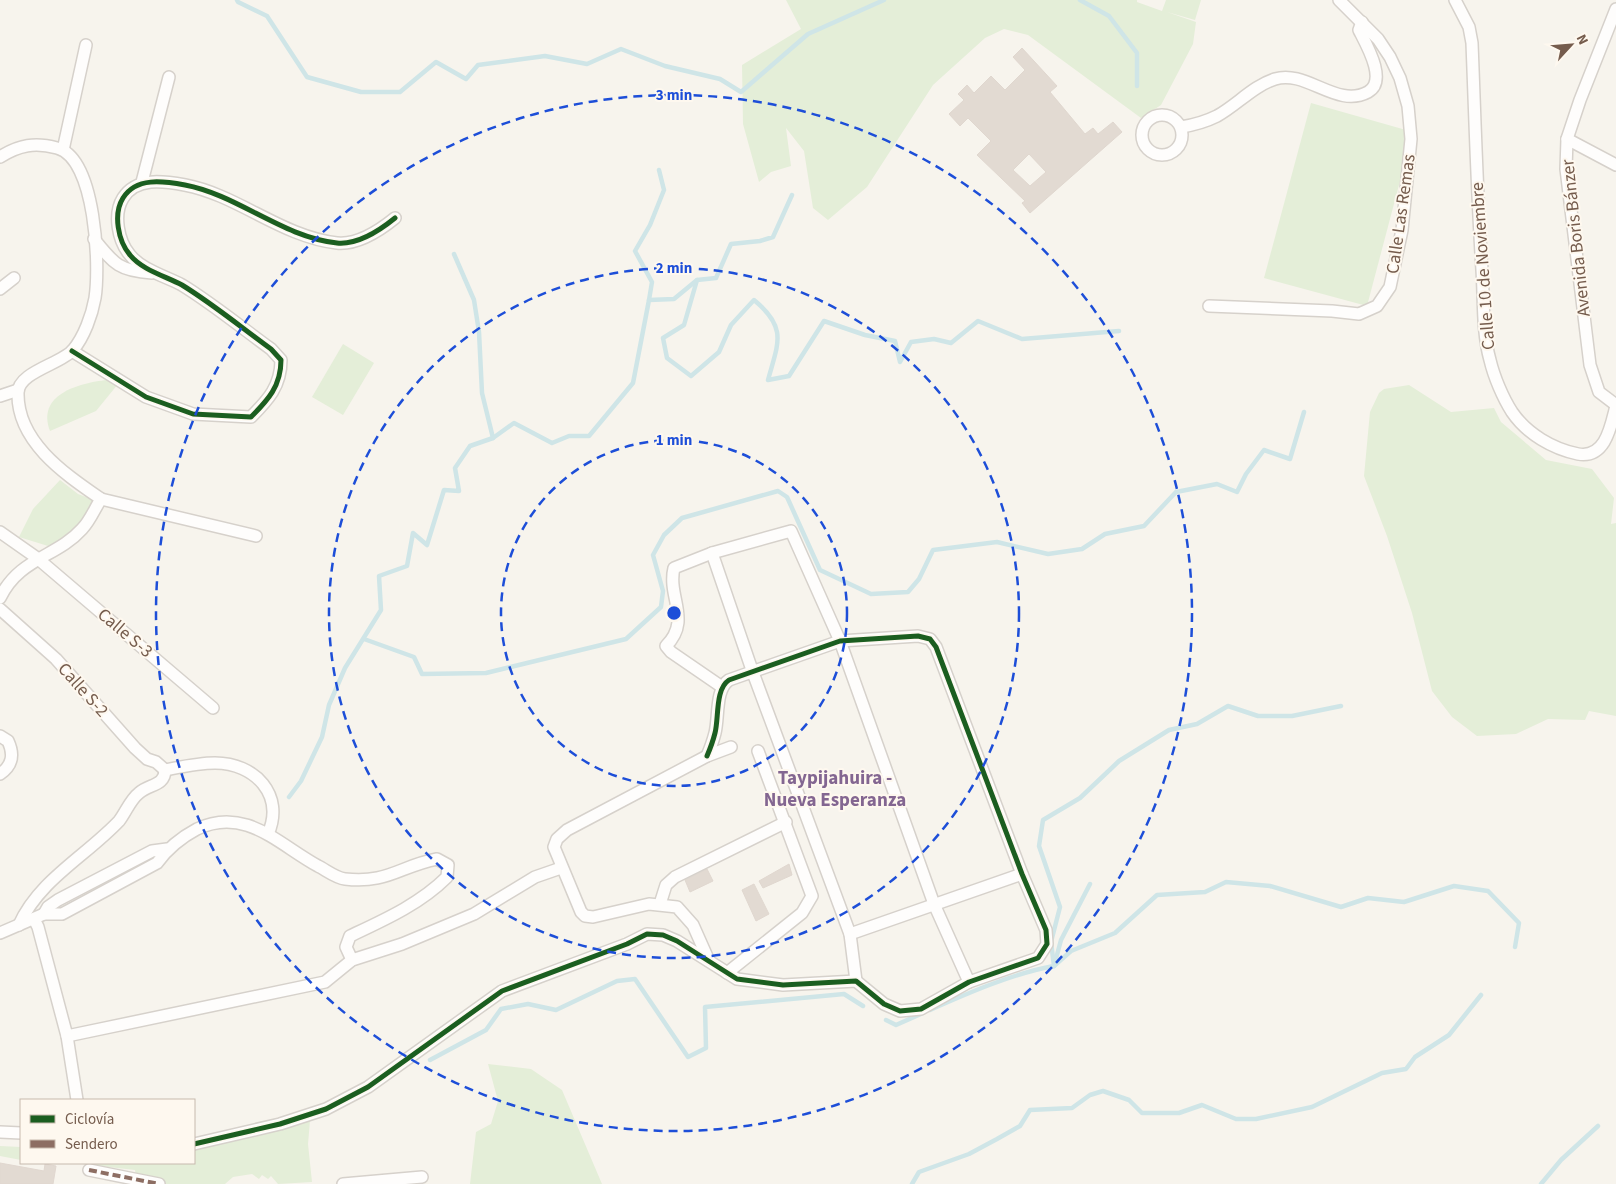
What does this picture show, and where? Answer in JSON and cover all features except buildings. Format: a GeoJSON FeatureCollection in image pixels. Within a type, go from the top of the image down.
{"type":"FeatureCollection","features":[{"type":"Feature","properties":{"kind":"street","name":"Calle Las Remas"},"geometry":{"type":"LineString","coordinates":[[1208,306],[1332,311],[1359,314],[1369,311],[1383,300],[1390,287],[1402,230],[1411,139],[1408,106],[1400,78],[1390,56],[1362,22],[1339,0]]}},
{"type":"Feature","properties":{"kind":"street","name":"Calle 10 de Noviembre"},"geometry":{"type":"LineString","coordinates":[[1455,0],[1469,27],[1472,43],[1477,183],[1486,329],[1490,360],[1502,392],[1513,413],[1540,438],[1568,452],[1582,454],[1590,453],[1604,444],[1616,406]]}},
{"type":"Feature","properties":{"kind":"street","name":"Avenida Boris Bánzer"},"geometry":{"type":"LineString","coordinates":[[1616,9],[1580,100],[1567,139],[1566,169],[1590,365],[1599,392],[1616,406]]}},
{"type":"Feature","properties":{"kind":"street"},"geometry":{"type":"LineString","coordinates":[[1181,127],[1201,123],[1218,115],[1261,85],[1277,78],[1290,78],[1342,96],[1356,97],[1368,92],[1375,84],[1376,73],[1374,62],[1360,30],[1362,22]]}},
{"type":"Feature","properties":{"kind":"street"},"geometry":{"type":"LineString","coordinates":[[64,150],[86,45]]}},
{"type":"Feature","properties":{"kind":"street"},"geometry":{"type":"LineString","coordinates":[[142,182],[169,77]]}},
{"type":"Feature","properties":{"kind":"street"},"geometry":{"type":"LineString","coordinates":[[1567,139],[1616,165]]}},
{"type":"Feature","properties":{"kind":"street"},"geometry":{"type":"LineString","coordinates":[[0,157],[15,147],[29,145],[46,145],[64,150],[75,163],[88,186],[92,207],[96,263],[95,298],[83,334],[72,351],[58,362],[35,372],[25,379],[18,390],[0,396]]}},
{"type":"Feature","properties":{"kind":"street"},"geometry":{"type":"LineString","coordinates":[[72,351],[156,400],[193,414],[251,418],[278,386],[281,360],[272,349],[207,303],[159,273],[143,266],[130,256],[123,246],[119,235],[118,222],[121,202],[128,191],[142,182],[186,185],[213,194],[311,238],[338,243],[356,241],[383,228],[395,218]]}},
{"type":"Feature","properties":{"kind":"street"},"geometry":{"type":"LineString","coordinates":[[94,239],[106,254],[128,272],[159,273]]}},
{"type":"Feature","properties":{"kind":"street"},"geometry":{"type":"LineString","coordinates":[[0,289],[14,278]]}},
{"type":"Feature","properties":{"kind":"street"},"geometry":{"type":"LineString","coordinates":[[18,390],[22,420],[48,459],[69,477],[101,499],[256,536]]}},
{"type":"Feature","properties":{"kind":"street"},"geometry":{"type":"LineString","coordinates":[[0,598],[6,586],[37,558],[83,529],[101,499]]}},
{"type":"Feature","properties":{"kind":"street"},"geometry":{"type":"LineString","coordinates":[[722,687],[671,652],[666,646],[676,632],[680,618],[671,582],[674,568],[712,553],[791,531],[840,641],[934,904],[969,982]]}},
{"type":"Feature","properties":{"kind":"street","name":"Calle S-3"},"geometry":{"type":"LineString","coordinates":[[0,532],[37,558],[213,708]]}},
{"type":"Feature","properties":{"kind":"street"},"geometry":{"type":"LineString","coordinates":[[712,553],[752,670],[850,934],[856,981]]}},
{"type":"Feature","properties":{"kind":"street","name":"Calle S-2"},"geometry":{"type":"LineString","coordinates":[[0,609],[56,659],[135,748],[147,759],[156,762],[165,770]]}},
{"type":"Feature","properties":{"kind":"street"},"geometry":{"type":"LineString","coordinates":[[195,1144],[280,1124],[326,1109],[368,1087],[502,991],[626,944],[647,934],[663,935],[677,941],[737,979],[783,985],[856,981],[884,1004],[900,1011],[921,1009],[969,982],[1038,958],[1047,944],[1046,930],[1022,874],[936,647],[930,639],[918,636],[840,641],[752,670],[729,680],[722,687],[715,734],[707,756]]}},
{"type":"Feature","properties":{"kind":"street"},"geometry":{"type":"LineString","coordinates":[[0,736],[8,741],[12,757],[10,766],[0,774]]}},
{"type":"Feature","properties":{"kind":"street"},"geometry":{"type":"LineString","coordinates":[[709,961],[702,942],[688,916],[677,907],[649,904],[593,917],[585,916],[581,912],[561,868],[554,847],[557,839],[566,830],[707,756],[731,747]]}},
{"type":"Feature","properties":{"kind":"street"},"geometry":{"type":"LineString","coordinates":[[727,973],[802,913],[812,896],[758,751]]}},
{"type":"Feature","properties":{"kind":"street"},"geometry":{"type":"LineString","coordinates":[[19,925],[31,902],[119,821],[138,793],[161,782],[165,777],[165,770],[214,763],[233,766],[251,773],[264,784],[271,797],[274,813],[268,834]]}},
{"type":"Feature","properties":{"kind":"street"},"geometry":{"type":"LineString","coordinates":[[0,933],[39,917],[58,900],[152,851],[167,849],[186,835],[220,822],[236,821],[268,834],[342,879],[373,881],[437,859],[448,865],[447,877],[438,886],[402,910],[350,936],[346,947],[352,960]]}},
{"type":"Feature","properties":{"kind":"street"},"geometry":{"type":"LineString","coordinates":[[660,904],[666,885],[675,877],[786,822]]}},
{"type":"Feature","properties":{"kind":"street"},"geometry":{"type":"LineString","coordinates":[[68,1036],[325,982],[352,960],[402,944],[474,914],[535,877],[561,868]]}},
{"type":"Feature","properties":{"kind":"street"},"geometry":{"type":"LineString","coordinates":[[850,934],[1022,874]]}},
{"type":"Feature","properties":{"kind":"street"},"geometry":{"type":"LineString","coordinates":[[39,917],[38,927],[68,1036],[77,1099]]}},
{"type":"Feature","properties":{"kind":"street"},"geometry":{"type":"LineString","coordinates":[[0,1132],[20,1133]]}},
{"type":"Feature","properties":{"kind":"street"},"geometry":{"type":"LineString","coordinates":[[89,1170],[159,1184]]}},
{"type":"Feature","properties":{"kind":"street"},"geometry":{"type":"LineString","coordinates":[[343,1184],[422,1177]]}},
{"type":"Feature","properties":{"kind":"green space"},"geometry":{"type":"Polygon","coordinates":[[[786,0],[1137,0],[1137,2],[1162,11],[1166,0],[1201,0],[1195,20],[1167,12],[1196,22],[1193,44],[1161,105],[1141,118],[1028,35],[1004,29],[985,38],[933,85],[867,187],[828,220],[813,208],[804,151],[786,128],[791,166],[771,172],[759,182],[743,124],[742,65],[801,29],[786,0]]]}},
{"type":"Feature","properties":{"kind":"green space"},"geometry":{"type":"Polygon","coordinates":[[[1311,103],[1413,132],[1367,306],[1264,278],[1311,103]]]}},
{"type":"Feature","properties":{"kind":"green space"},"geometry":{"type":"Polygon","coordinates":[[[343,344],[374,363],[343,415],[312,397],[343,344]]]}},
{"type":"Feature","properties":{"kind":"green space"},"geometry":{"type":"Polygon","coordinates":[[[107,380],[118,384],[96,411],[50,431],[47,419],[49,408],[54,400],[62,393],[73,388],[107,380]]]}},
{"type":"Feature","properties":{"kind":"green space"},"geometry":{"type":"Polygon","coordinates":[[[1409,385],[1451,412],[1494,408],[1501,422],[1546,460],[1592,469],[1614,498],[1611,524],[1616,523],[1616,716],[1589,711],[1585,720],[1548,719],[1516,734],[1477,736],[1452,717],[1432,691],[1412,613],[1387,536],[1364,476],[1370,412],[1379,393],[1384,389],[1409,385]]]}},
{"type":"Feature","properties":{"kind":"green space"},"geometry":{"type":"Polygon","coordinates":[[[60,480],[78,494],[94,500],[89,517],[63,543],[48,546],[19,537],[33,509],[60,480]]]}},
{"type":"Feature","properties":{"kind":"green space"},"geometry":{"type":"Polygon","coordinates":[[[488,1064],[531,1069],[562,1090],[602,1184],[470,1184],[476,1132],[491,1124],[498,1101],[488,1064]]]}},
{"type":"Feature","properties":{"kind":"green space"},"geometry":{"type":"Polygon","coordinates":[[[311,1109],[308,1144],[312,1182],[278,1184],[271,1176],[268,1179],[262,1175],[259,1179],[252,1174],[233,1177],[225,1184],[137,1184],[135,1170],[82,1164],[195,1164],[195,1143],[218,1139],[311,1109]]]}},
{"type":"Feature","properties":{"kind":"green space"},"geometry":{"type":"Polygon","coordinates":[[[0,1146],[20,1147],[20,1160],[0,1156],[0,1146]]]}},
{"type":"Feature","properties":{"kind":"waterway"},"geometry":{"type":"LineString","coordinates":[[237,0],[267,16],[307,77],[361,92],[400,92],[436,62],[466,79],[478,65],[545,56],[587,64],[621,49],[665,66],[720,79],[741,92],[808,34],[884,0]]}},
{"type":"Feature","properties":{"kind":"waterway"},"geometry":{"type":"LineString","coordinates":[[1080,0],[1109,16],[1137,53],[1137,86]]}},
{"type":"Feature","properties":{"kind":"waterway"},"geometry":{"type":"LineString","coordinates":[[649,300],[652,282],[635,251],[650,225],[664,190],[659,170]]}},
{"type":"Feature","properties":{"kind":"waterway"},"geometry":{"type":"LineString","coordinates":[[289,797],[301,781],[322,737],[329,705],[345,668],[381,610],[379,576],[407,566],[413,533],[427,545],[444,490],[459,491],[455,468],[470,446],[493,438],[514,423],[552,443],[569,436],[589,436],[633,383],[649,300],[674,299],[697,280],[716,278],[731,244],[760,241],[773,237],[792,195]]}},
{"type":"Feature","properties":{"kind":"waterway"},"geometry":{"type":"LineString","coordinates":[[454,254],[474,300],[479,332],[482,393],[493,438]]}},
{"type":"Feature","properties":{"kind":"waterway"},"geometry":{"type":"LineString","coordinates":[[697,280],[684,325],[663,338],[667,358],[691,376],[719,352],[731,325],[754,300],[765,310],[776,328],[777,346],[768,380],[789,376],[824,321],[865,335],[895,341],[900,362],[911,342],[934,339],[951,343],[978,321],[1022,339],[1119,331]]}},
{"type":"Feature","properties":{"kind":"waterway"},"geometry":{"type":"LineString","coordinates":[[364,639],[414,657],[422,674],[486,673],[626,639],[661,607],[663,591],[653,555],[664,535],[682,518],[778,491],[787,497],[820,570],[871,594],[908,592],[919,579],[933,550],[997,542],[1048,554],[1082,549],[1105,534],[1144,526],[1176,492],[1217,484],[1237,492],[1246,474],[1264,450],[1290,459],[1304,412]]}},
{"type":"Feature","properties":{"kind":"waterway"},"geometry":{"type":"LineString","coordinates":[[1054,966],[1051,942],[1060,907],[1039,846],[1043,820],[1080,798],[1119,761],[1169,730],[1197,724],[1228,706],[1258,716],[1292,716],[1341,706]]}},
{"type":"Feature","properties":{"kind":"waterway"},"geometry":{"type":"LineString","coordinates":[[1054,966],[1071,951],[1115,933],[1157,895],[1205,892],[1226,882],[1270,886],[1341,907],[1368,898],[1404,902],[1454,886],[1488,891],[1519,923],[1515,947]]}},
{"type":"Feature","properties":{"kind":"waterway"},"geometry":{"type":"LineString","coordinates":[[930,1010],[975,990],[1054,966],[1061,940],[1090,884]]}},
{"type":"Feature","properties":{"kind":"waterway"},"geometry":{"type":"LineString","coordinates":[[430,1060],[486,1030],[501,1009],[528,1004],[556,1010],[617,981],[635,979],[688,1057],[706,1048],[705,1007],[844,994],[863,1006]]}},
{"type":"Feature","properties":{"kind":"waterway"},"geometry":{"type":"LineString","coordinates":[[912,1184],[919,1172],[969,1154],[1020,1126],[1030,1110],[1072,1108],[1090,1095],[1103,1091],[1129,1100],[1142,1113],[1179,1113],[1202,1105],[1236,1119],[1256,1119],[1312,1107],[1382,1073],[1406,1069],[1415,1057],[1449,1035],[1481,995]]}},
{"type":"Feature","properties":{"kind":"waterway"},"geometry":{"type":"LineString","coordinates":[[886,1020],[896,1025],[923,1013]]}},
{"type":"Feature","properties":{"kind":"waterway"},"geometry":{"type":"LineString","coordinates":[[1541,1184],[1561,1160],[1598,1126]]}},
{"type":"Feature","properties":{"kind":"marked path"},"geometry":{"type":"LineString","coordinates":[[89,1170],[159,1184]]}},
{"type":"Feature","properties":{"kind":"cycle path"},"geometry":{"type":"LineString","coordinates":[[72,351],[146,397],[193,414],[251,417],[263,405],[276,385],[281,360],[271,349],[205,300],[182,285],[147,269],[130,255],[122,242],[118,227],[120,204],[128,191],[151,182],[185,185],[223,197],[298,233],[337,243],[353,242],[360,239],[382,228],[395,218]]}},
{"type":"Feature","properties":{"kind":"cycle path"},"geometry":{"type":"LineString","coordinates":[[195,1144],[280,1124],[326,1109],[368,1087],[502,991],[627,944],[647,934],[663,935],[677,941],[737,979],[783,985],[856,981],[884,1004],[900,1011],[921,1009],[969,982],[1038,958],[1047,944],[1046,930],[1022,874],[936,647],[930,639],[918,636],[840,641],[729,680],[721,690],[715,733],[707,756]]}},
{"type":"Feature","properties":{"kind":"district","name":"Taypijahuira - Nueva Esperanza"},"geometry":{"type":"Point","coordinates":[835,789]}}]}
